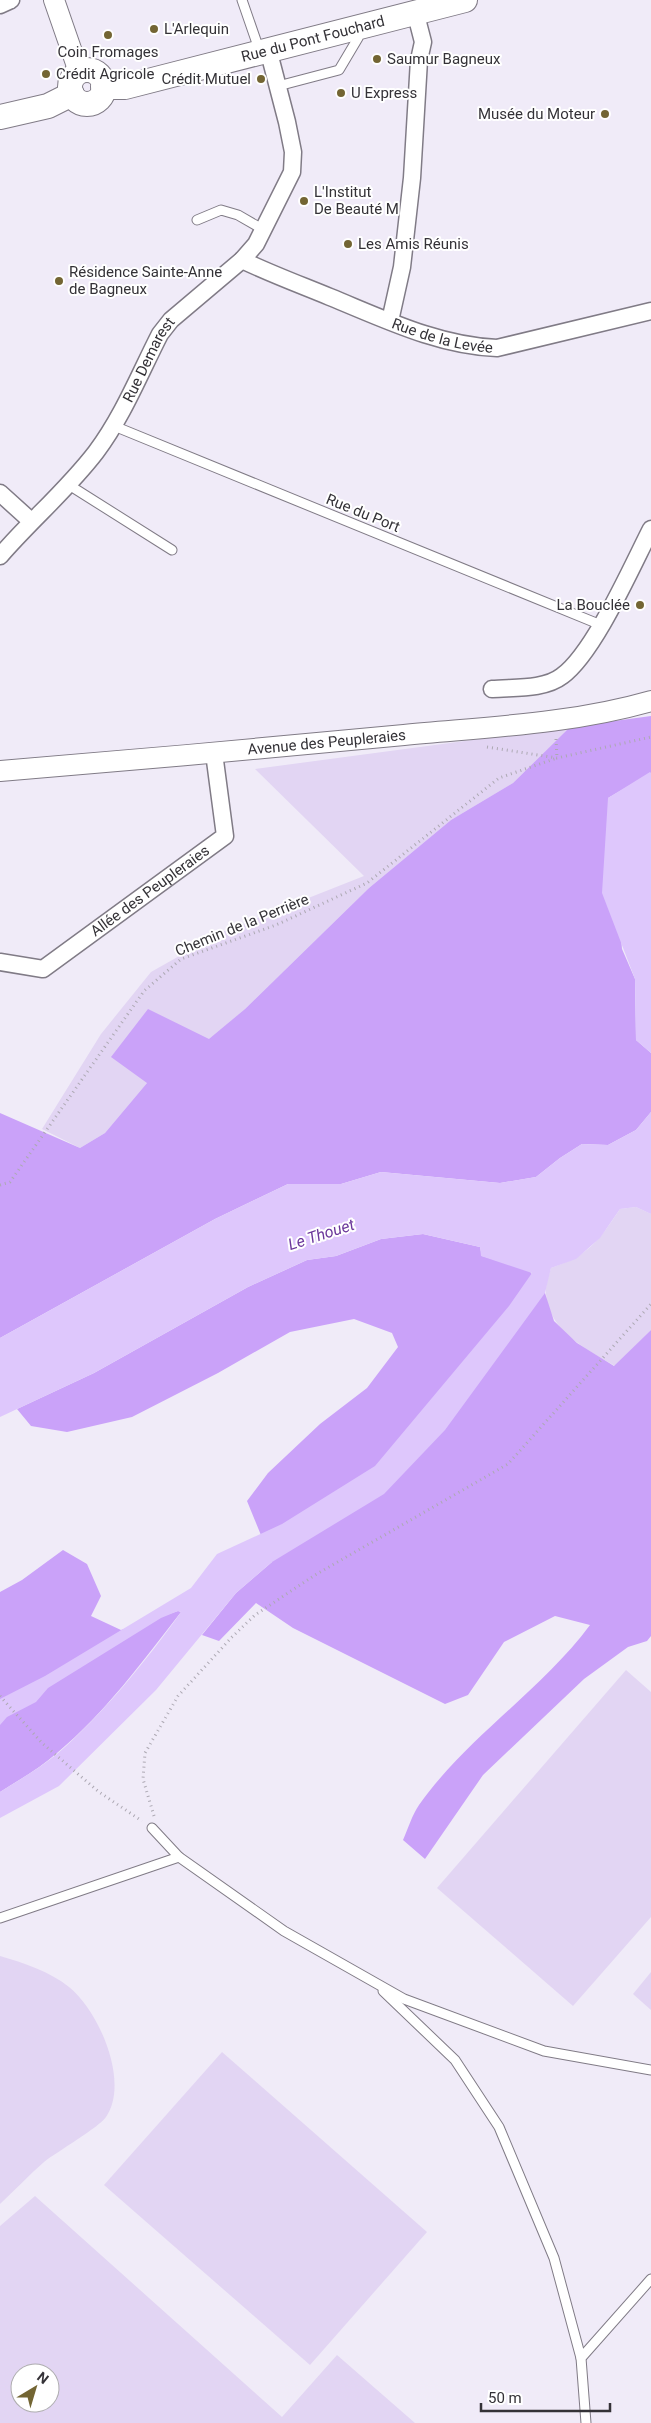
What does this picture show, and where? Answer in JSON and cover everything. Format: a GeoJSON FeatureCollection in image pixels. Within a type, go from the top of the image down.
{"type":"FeatureCollection","features":[{"type":"Feature","properties":{"kind":"main road","name":"Rue du Pont Fouchard"},"geometry":{"type":"LineString","coordinates":[[75,83],[80,102],[90,103],[100,97],[104,87],[126,87],[453,1]]}},
{"type":"Feature","properties":{"kind":"main road"},"geometry":{"type":"LineString","coordinates":[[0,117],[48,106],[75,83]]}},
{"type":"Feature","properties":{"kind":"street"},"geometry":{"type":"LineString","coordinates":[[0,5],[11,0]]}},
{"type":"Feature","properties":{"kind":"street"},"geometry":{"type":"LineString","coordinates":[[54,0],[75,83]]}},
{"type":"Feature","properties":{"kind":"street"},"geometry":{"type":"LineString","coordinates":[[390,321],[402,267],[412,178],[419,60],[423,42],[415,11]]}},
{"type":"Feature","properties":{"kind":"street","name":"Rue Demarest"},"geometry":{"type":"LineString","coordinates":[[0,556],[31,521],[69,485],[114,426],[166,327],[242,260],[264,230],[292,172],[293,152],[278,86],[264,50]]}},
{"type":"Feature","properties":{"kind":"street","name":"Rue de la Levée"},"geometry":{"type":"LineString","coordinates":[[242,260],[390,321],[457,344],[497,348],[651,311]]}},
{"type":"Feature","properties":{"kind":"street"},"geometry":{"type":"LineString","coordinates":[[0,493],[31,521]]}},
{"type":"Feature","properties":{"kind":"street"},"geometry":{"type":"LineString","coordinates":[[492,689],[545,684],[563,676],[584,652],[601,625],[651,529]]}},
{"type":"Feature","properties":{"kind":"street","name":"Avenue des Peupleraies"},"geometry":{"type":"LineString","coordinates":[[0,771],[554,721],[621,710],[651,701]]}},
{"type":"Feature","properties":{"kind":"street","name":"Allée des Peupleraies"},"geometry":{"type":"LineString","coordinates":[[0,962],[43,969],[225,836],[214,753]]}},
{"type":"Feature","properties":{"kind":"lane"},"geometry":{"type":"LineString","coordinates":[[242,0],[264,50]]}},
{"type":"Feature","properties":{"kind":"lane"},"geometry":{"type":"LineString","coordinates":[[278,86],[339,70],[358,38],[359,26]]}},
{"type":"Feature","properties":{"kind":"lane"},"geometry":{"type":"LineString","coordinates":[[198,220],[221,210],[229,211],[264,230]]}},
{"type":"Feature","properties":{"kind":"lane","name":"Rue du Port"},"geometry":{"type":"LineString","coordinates":[[114,426],[601,625]]}},
{"type":"Feature","properties":{"kind":"lane"},"geometry":{"type":"LineString","coordinates":[[69,485],[172,550]]}},
{"type":"Feature","properties":{"kind":"lane"},"geometry":{"type":"LineString","coordinates":[[152,1828],[180,1858],[284,1930],[404,2000],[544,2051],[651,2070]]}},
{"type":"Feature","properties":{"kind":"lane"},"geometry":{"type":"LineString","coordinates":[[0,1918],[180,1858]]}},
{"type":"Feature","properties":{"kind":"lane"},"geometry":{"type":"LineString","coordinates":[[373,1982],[455,2060],[499,2127],[554,2258],[581,2358],[586,2423]]}},
{"type":"Feature","properties":{"kind":"lane"},"geometry":{"type":"LineString","coordinates":[[581,2358],[651,2278]]}},
{"type":"Feature","properties":{"kind":"path","name":"Chemin de la Perrière"},"geometry":{"type":"LineString","coordinates":[[0,1185],[10,1182],[144,991],[181,959],[276,925],[367,883],[499,778],[557,758],[651,737]]}},
{"type":"Feature","properties":{"kind":"path"},"geometry":{"type":"LineString","coordinates":[[1,1697],[42,1743],[72,1770],[99,1792],[152,1828],[156,1821],[143,1779],[145,1753],[178,1696],[232,1638],[254,1615],[315,1575],[508,1464],[651,1304]]}},
{"type":"Feature","properties":{"kind":"shaded area"},"geometry":{"type":"Polygon","coordinates":[[[651,716],[651,773],[608,798],[622,949],[635,979],[636,1040],[651,1053],[651,1112],[636,1130],[608,1145],[582,1144],[536,1177],[500,1183],[381,1172],[341,1184],[288,1184],[215,1219],[0,1338],[0,1113],[80,1148],[105,1133],[147,1083],[111,1057],[148,1009],[209,1039],[245,1009],[369,888],[451,820],[513,783],[570,727],[651,716]]]}},
{"type":"Feature","properties":{"kind":"shaded area"},"geometry":{"type":"Polygon","coordinates":[[[570,727],[513,783],[451,820],[369,888],[245,1009],[209,1040],[147,1083],[105,1133],[80,1148],[42,1129],[101,1034],[151,972],[220,933],[364,876],[255,769],[570,727]]]}},
{"type":"Feature","properties":{"kind":"shaded area"},"geometry":{"type":"Polygon","coordinates":[[[636,1207],[651,1214],[651,1330],[615,1366],[581,1346],[562,1329],[549,1307],[546,1288],[551,1268],[584,1252],[599,1239],[620,1209],[636,1207]]]}},
{"type":"Feature","properties":{"kind":"shaded area"},"geometry":{"type":"Polygon","coordinates":[[[423,1234],[480,1247],[482,1256],[529,1270],[545,1293],[554,1321],[577,1343],[614,1366],[651,1330],[651,1636],[647,1641],[628,1647],[584,1679],[483,1775],[425,1859],[403,1840],[419,1805],[459,1757],[571,1649],[590,1625],[555,1616],[504,1642],[468,1695],[445,1704],[293,1628],[256,1603],[219,1641],[202,1635],[236,1593],[272,1562],[247,1501],[268,1473],[320,1424],[367,1388],[398,1347],[392,1333],[354,1319],[290,1332],[218,1373],[132,1417],[67,1432],[31,1426],[17,1409],[94,1373],[248,1287],[307,1260],[336,1256],[381,1239],[423,1234]]]}},
{"type":"Feature","properties":{"kind":"shaded area"},"geometry":{"type":"Polygon","coordinates":[[[63,1550],[87,1564],[101,1596],[91,1616],[121,1630],[178,1611],[181,1612],[123,1686],[75,1737],[29,1774],[0,1792],[0,1592],[22,1580],[63,1550]]]}},
{"type":"Feature","properties":{"kind":"shaded area"},"geometry":{"type":"Polygon","coordinates":[[[626,1670],[651,1692],[651,1917],[573,2006],[437,1888],[626,1670]]]}},
{"type":"Feature","properties":{"kind":"shaded area"},"geometry":{"type":"Polygon","coordinates":[[[0,1956],[53,1976],[69,1987],[80,1998],[100,2029],[108,2048],[115,2085],[113,2102],[102,2122],[44,2162],[0,2204],[0,1956]]]}},
{"type":"Feature","properties":{"kind":"shaded area"},"geometry":{"type":"Polygon","coordinates":[[[651,1972],[651,2010],[633,1994],[651,1972]]]}},
{"type":"Feature","properties":{"kind":"shaded area"},"geometry":{"type":"Polygon","coordinates":[[[222,2052],[427,2232],[310,2365],[104,2185],[222,2052]]]}},
{"type":"Feature","properties":{"kind":"shaded area"},"geometry":{"type":"Polygon","coordinates":[[[35,2196],[282,2417],[337,2355],[415,2423],[0,2423],[0,2226],[35,2196]]]}},
{"type":"Feature","properties":{"kind":"water"},"geometry":{"type":"Polygon","coordinates":[[[650,772],[651,1053],[636,1040],[635,979],[602,893],[608,798],[650,772]]]}},
{"type":"Feature","properties":{"kind":"water","name":"Le Thouet"},"geometry":{"type":"Polygon","coordinates":[[[651,1112],[651,1214],[636,1207],[620,1209],[600,1238],[576,1259],[551,1268],[545,1293],[445,1430],[384,1494],[272,1562],[236,1593],[156,1690],[59,1786],[0,1818],[0,1792],[57,1754],[74,1739],[139,1668],[181,1612],[178,1611],[161,1618],[48,1688],[36,1702],[7,1717],[0,1725],[0,1699],[45,1676],[191,1588],[217,1554],[282,1524],[375,1466],[509,1306],[532,1273],[481,1256],[480,1247],[423,1234],[381,1239],[336,1256],[307,1260],[248,1287],[94,1373],[0,1417],[0,1338],[215,1219],[288,1184],[341,1184],[381,1172],[500,1183],[536,1177],[582,1144],[608,1145],[636,1130],[651,1112]]]}},
{"type":"Feature","properties":{"kind":"place","name":"L'Arlequin"},"geometry":{"type":"Point","coordinates":[154,29]}},
{"type":"Feature","properties":{"kind":"place","name":"Coin Fromages"},"geometry":{"type":"Point","coordinates":[108,35]}},
{"type":"Feature","properties":{"kind":"place","name":"Saumur Bagneux"},"geometry":{"type":"Point","coordinates":[377,59]}},
{"type":"Feature","properties":{"kind":"place","name":"Crédit Agricole"},"geometry":{"type":"Point","coordinates":[46,74]}},
{"type":"Feature","properties":{"kind":"place","name":"Crédit Mutuel"},"geometry":{"type":"Point","coordinates":[261,79]}},
{"type":"Feature","properties":{"kind":"place","name":"U Express"},"geometry":{"type":"Point","coordinates":[341,93]}},
{"type":"Feature","properties":{"kind":"place","name":"Musée du Moteur"},"geometry":{"type":"Point","coordinates":[605,114]}},
{"type":"Feature","properties":{"kind":"place","name":"L'Institut De Beauté M"},"geometry":{"type":"Point","coordinates":[304,201]}},
{"type":"Feature","properties":{"kind":"place","name":"Les Amis Réunis"},"geometry":{"type":"Point","coordinates":[348,244]}},
{"type":"Feature","properties":{"kind":"place","name":"Résidence Sainte-Anne de Bagneux"},"geometry":{"type":"Point","coordinates":[59,281]}},
{"type":"Feature","properties":{"kind":"place","name":"La Bouclée"},"geometry":{"type":"Point","coordinates":[640,605]}}]}
